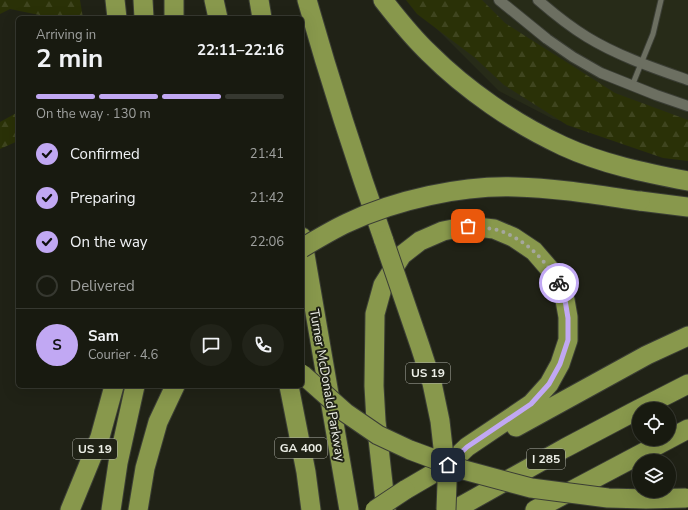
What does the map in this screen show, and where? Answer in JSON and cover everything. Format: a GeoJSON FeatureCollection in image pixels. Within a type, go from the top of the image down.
{"type":"FeatureCollection","features":[{"type":"Feature","properties":{"kind":"highway"},"geometry":{"type":"LineString","coordinates":[[116,0],[117,16]]}},
{"type":"Feature","properties":{"kind":"highway"},"geometry":{"type":"LineString","coordinates":[[143,0],[144,16]]}},
{"type":"Feature","properties":{"kind":"highway"},"geometry":{"type":"LineString","coordinates":[[174,0],[174,16]]}},
{"type":"Feature","properties":{"kind":"highway"},"geometry":{"type":"LineString","coordinates":[[214,0],[218,16]]}},
{"type":"Feature","properties":{"kind":"highway"},"geometry":{"type":"LineString","coordinates":[[259,0],[262,16]]}},
{"type":"Feature","properties":{"kind":"highway","name":"US 19"},"geometry":{"type":"LineString","coordinates":[[307,0],[354,155],[432,383],[440,421],[447,483],[446,510]]}},
{"type":"Feature","properties":{"kind":"highway"},"geometry":{"type":"LineString","coordinates":[[383,0],[429,53],[466,86],[499,110],[529,128],[563,146],[600,160],[644,172],[688,181]]}},
{"type":"Feature","properties":{"kind":"highway"},"geometry":{"type":"LineString","coordinates":[[304,247],[348,222],[384,208],[426,197],[470,188],[515,187],[557,190],[688,207]]}},
{"type":"Feature","properties":{"kind":"highway"},"geometry":{"type":"LineString","coordinates":[[386,510],[376,421],[374,386],[375,314],[383,285],[402,255],[420,241],[443,231],[468,226],[494,229],[513,237],[534,251],[553,273],[561,286],[565,300],[568,318],[568,340],[560,364],[549,384],[531,404],[467,447],[448,465]]}},
{"type":"Feature","properties":{"kind":"highway","name":"Turner McDonald Parkway"},"geometry":{"type":"LineString","coordinates":[[304,248],[348,510]]}},
{"type":"Feature","properties":{"kind":"highway"},"geometry":{"type":"LineString","coordinates":[[375,510],[405,490],[448,465],[646,355],[688,336]]}},
{"type":"Feature","properties":{"kind":"highway"},"geometry":{"type":"LineString","coordinates":[[304,376],[346,413],[378,435],[410,450],[464,470],[531,488],[608,498],[646,499],[688,497]]}},
{"type":"Feature","properties":{"kind":"highway","name":"I 285"},"geometry":{"type":"LineString","coordinates":[[653,402],[688,384]]}},
{"type":"Feature","properties":{"kind":"highway","name":"US 19"},"geometry":{"type":"LineString","coordinates":[[70,510],[100,437],[113,388]]}},
{"type":"Feature","properties":{"kind":"highway"},"geometry":{"type":"LineString","coordinates":[[111,510],[118,464],[135,388]]}},
{"type":"Feature","properties":{"kind":"highway"},"geometry":{"type":"LineString","coordinates":[[138,510],[145,468],[158,422],[174,388]]}},
{"type":"Feature","properties":{"kind":"highway","name":"GA 400"},"geometry":{"type":"LineString","coordinates":[[289,388],[306,472],[311,510]]}},
{"type":"Feature","properties":{"kind":"highway","name":"I 285"},"geometry":{"type":"LineString","coordinates":[[454,510],[632,413]]}},
{"type":"Feature","properties":{"kind":"highway"},"geometry":{"type":"LineString","coordinates":[[676,435],[688,429]]}},
{"type":"Feature","properties":{"kind":"highway"},"geometry":{"type":"LineString","coordinates":[[535,510],[656,446]]}},
{"type":"Feature","properties":{"kind":"street"},"geometry":{"type":"LineString","coordinates":[[499,0],[547,39],[573,57],[601,73],[688,106]]}},
{"type":"Feature","properties":{"kind":"street"},"geometry":{"type":"LineString","coordinates":[[538,0],[586,36],[612,50],[688,80]]}},
{"type":"Feature","properties":{"kind":"lane"},"geometry":{"type":"LineString","coordinates":[[632,86],[653,34],[661,0]]}},
{"type":"Feature","properties":{"kind":"shaded area"},"geometry":{"type":"Polygon","coordinates":[[[408,0],[688,0],[688,150],[553,119],[499,91],[408,0]]]}},
{"type":"Feature","properties":{"kind":"green space"},"geometry":{"type":"Polygon","coordinates":[[[0,0],[80,0],[83,16],[39,16],[10,9],[0,14],[0,0]]]}},
{"type":"Feature","properties":{"kind":"green space"},"geometry":{"type":"Polygon","coordinates":[[[406,0],[482,0],[505,23],[615,93],[688,120],[688,161],[663,158],[567,125],[504,85],[474,57],[417,14],[406,0]]]}},
{"type":"Feature","properties":{"kind":"green space"},"geometry":{"type":"Polygon","coordinates":[[[16,113],[16,142],[0,149],[0,122],[16,113]]]}},
{"type":"Feature","properties":{"kind":"way so far"},"geometry":{"type":"LineString","coordinates":[[468,226],[494,229],[513,237],[534,251],[553,273],[559,283]]}},
{"type":"Feature","properties":{"kind":"route"},"geometry":{"type":"LineString","coordinates":[[448,465],[467,447],[531,404],[549,384],[560,364],[568,340],[568,318],[565,300],[559,283]]}}]}
